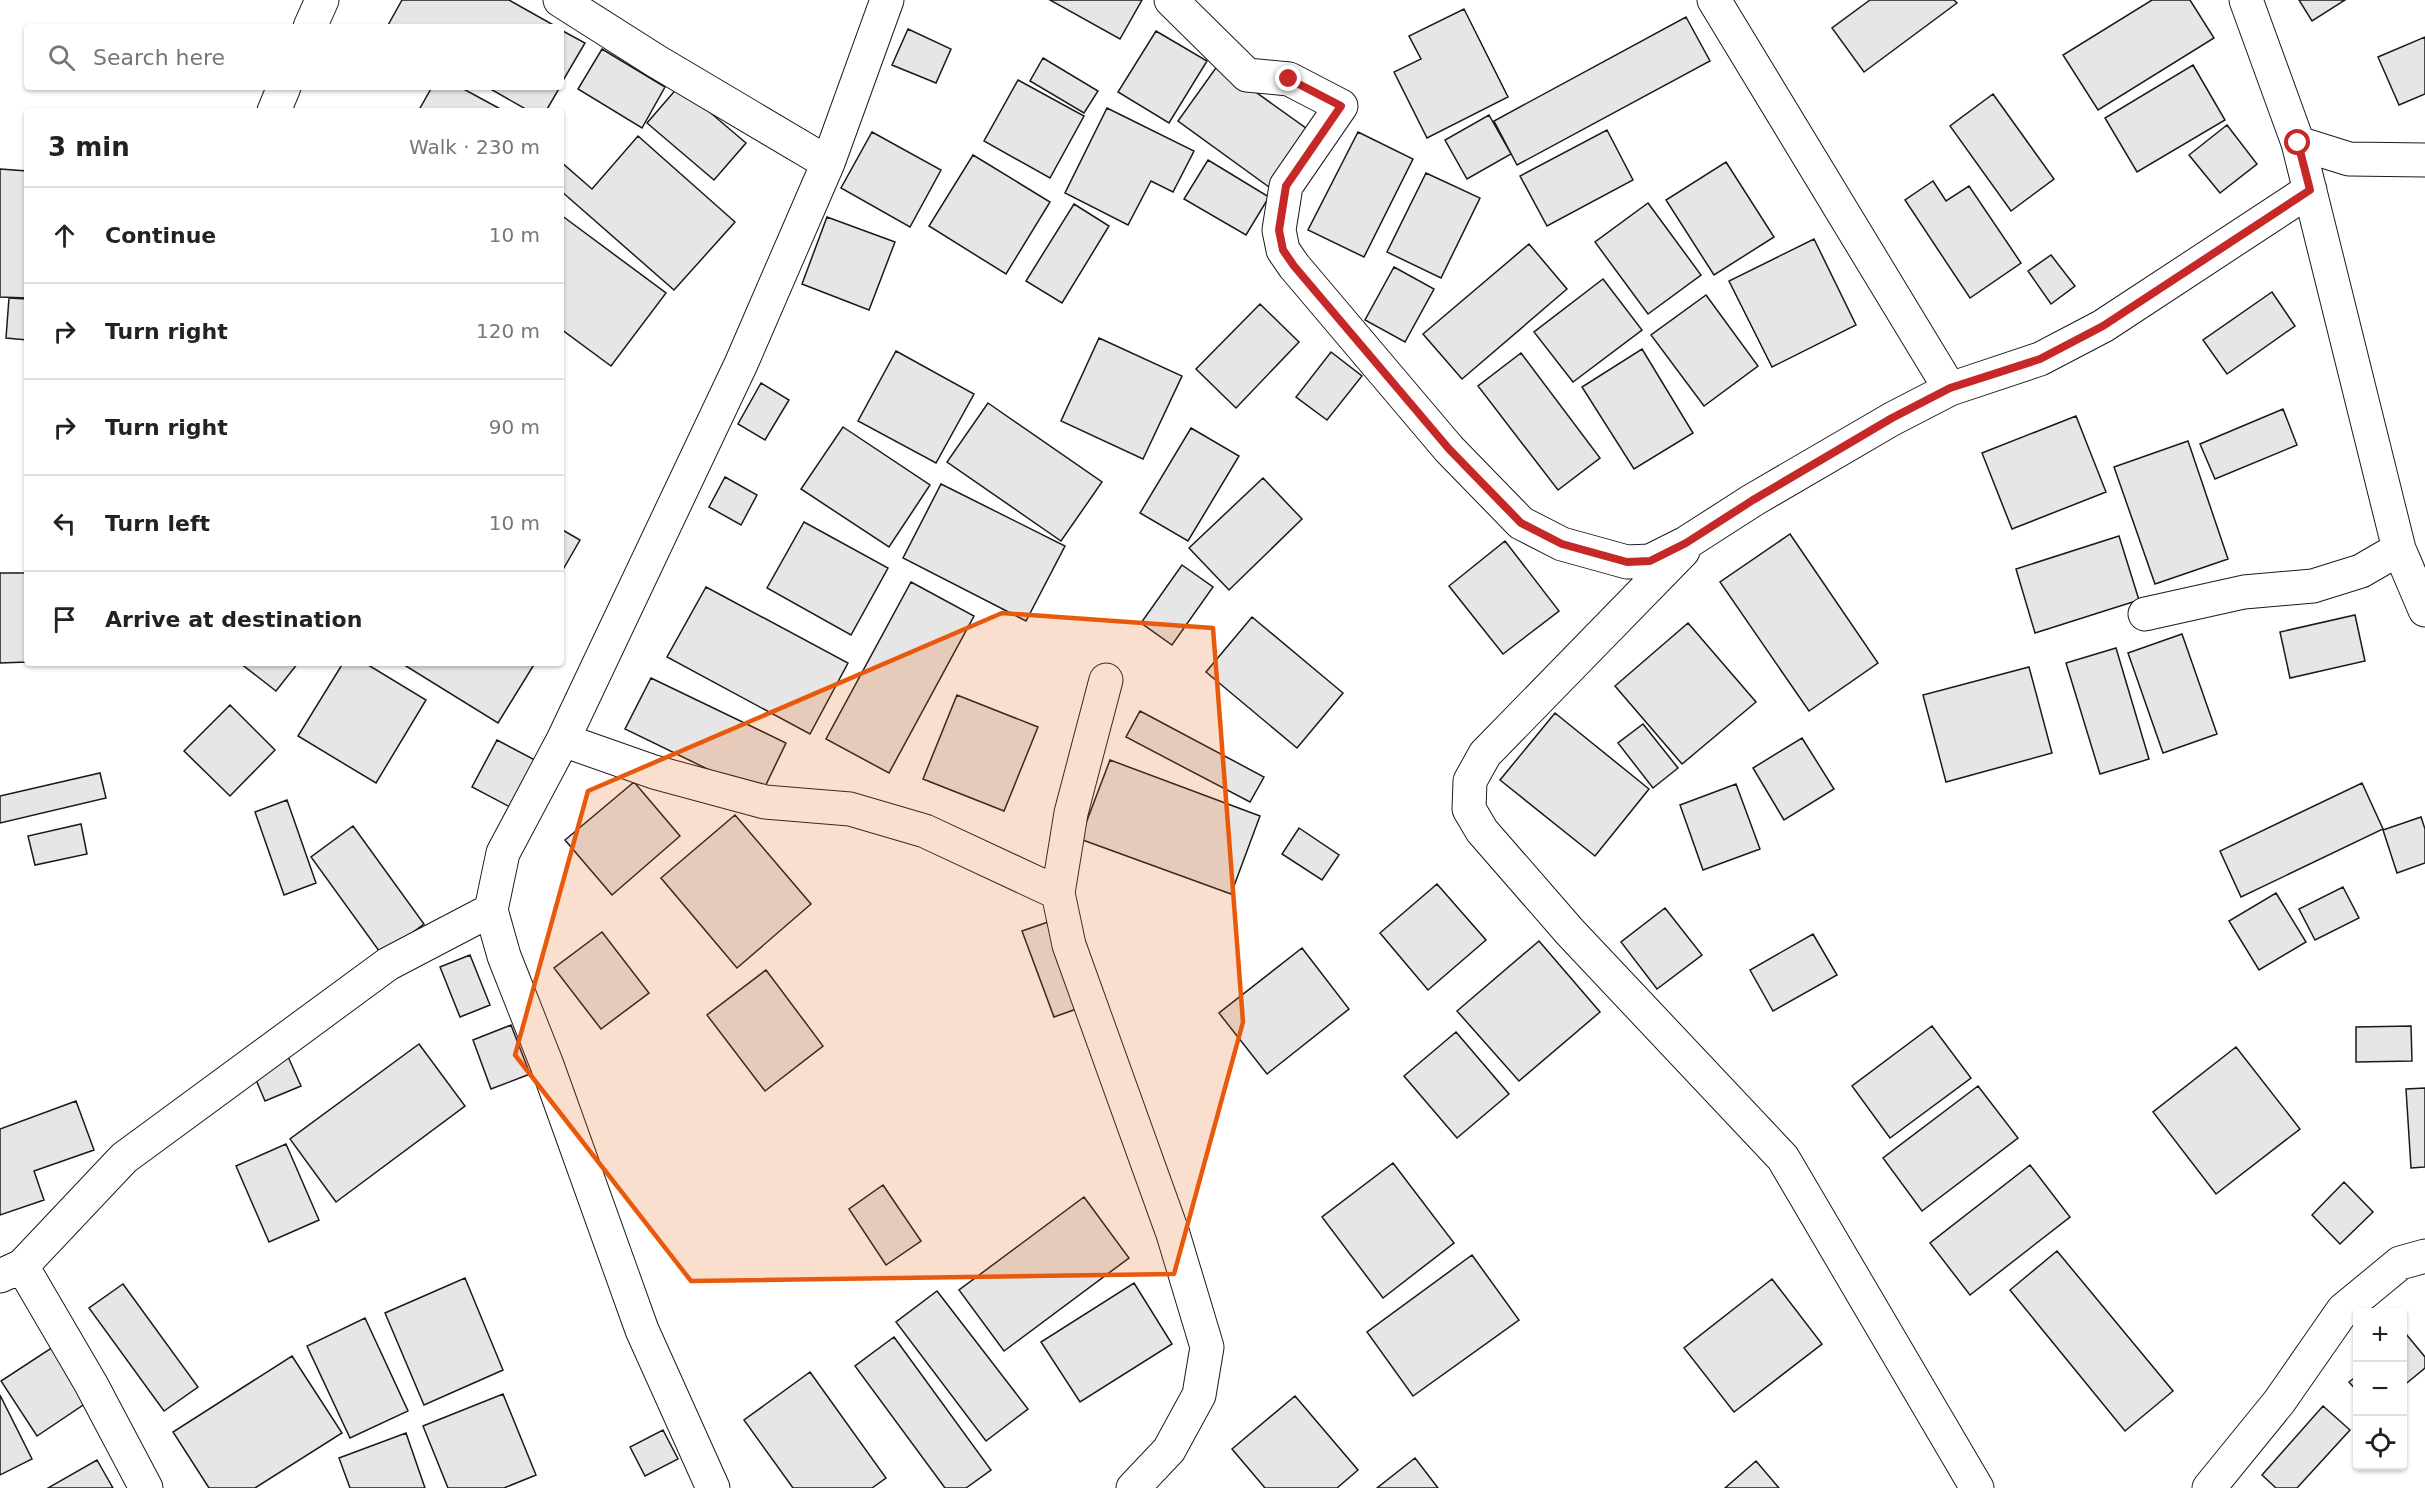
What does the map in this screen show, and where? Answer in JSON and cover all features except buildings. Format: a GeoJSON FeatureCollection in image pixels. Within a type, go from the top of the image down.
{"type":"FeatureCollection","features":[{"type":"Feature","properties":{"kind":"street"},"geometry":{"type":"LineString","coordinates":[[311,24],[322,0]]}},
{"type":"Feature","properties":{"kind":"street"},"geometry":{"type":"LineString","coordinates":[[560,0],[656,61],[828,163]]}},
{"type":"Feature","properties":{"kind":"street"},"geometry":{"type":"LineString","coordinates":[[713,1488],[642,1330],[548,1065],[504,956],[491,910],[503,853],[562,740],[741,364],[828,163],[887,0]]}},
{"type":"Feature","properties":{"kind":"street"},"geometry":{"type":"LineString","coordinates":[[1171,0],[1247,75],[1289,79],[1341,106],[1286,186],[1279,230],[1283,250],[1294,266],[1449,449],[1521,523],[1562,544],[1627,562],[1650,561],[1698,536],[1753,500],[1892,418],[1950,388],[2040,359],[2103,326],[2310,190]]}},
{"type":"Feature","properties":{"kind":"street"},"geometry":{"type":"LineString","coordinates":[[1714,0],[1950,388]]}},
{"type":"Feature","properties":{"kind":"street"},"geometry":{"type":"LineString","coordinates":[[2246,0],[2298,143],[2399,549],[2425,610]]}},
{"type":"Feature","properties":{"kind":"street"},"geometry":{"type":"LineString","coordinates":[[275,108],[283,90]]}},
{"type":"Feature","properties":{"kind":"street"},"geometry":{"type":"LineString","coordinates":[[2298,143],[2349,159],[2425,160]]}},
{"type":"Feature","properties":{"kind":"street"},"geometry":{"type":"LineString","coordinates":[[1698,536],[1485,754],[1470,781],[1469,809],[1482,831],[1570,932],[1783,1158],[1977,1488]]}},
{"type":"Feature","properties":{"kind":"street"},"geometry":{"type":"LineString","coordinates":[[2145,614],[2244,592],[2313,586],[2361,571],[2399,549]]}},
{"type":"Feature","properties":{"kind":"street"},"geometry":{"type":"LineString","coordinates":[[1106,680],[1071,813],[1058,893],[1069,945],[1173,1234],[1207,1347],[1199,1395],[1169,1450],[1133,1488]]}},
{"type":"Feature","properties":{"kind":"street"},"geometry":{"type":"LineString","coordinates":[[562,740],[654,772],[765,802],[850,809],[925,831],[1058,893]]}},
{"type":"Feature","properties":{"kind":"street"},"geometry":{"type":"LineString","coordinates":[[146,1488],[91,1384],[11,1271],[123,1158],[388,964],[491,910]]}},
{"type":"Feature","properties":{"kind":"street"},"geometry":{"type":"LineString","coordinates":[[2209,1488],[2279,1402],[2343,1310],[2400,1263],[2425,1256]]}},
{"type":"Feature","properties":{"kind":"highlighted area"},"geometry":{"type":"Polygon","coordinates":[[[1002,613],[1213,628],[1243,1022],[1174,1274],[691,1281],[515,1055],[588,791],[1002,613]]]}},
{"type":"Feature","properties":{"kind":"route"},"geometry":{"type":"LineString","coordinates":[[1289,79],[1341,106],[1286,186],[1279,230],[1283,250],[1294,266],[1449,449],[1521,523],[1562,544],[1627,562],[1650,561],[1686,543],[1753,500],[1892,418],[1950,388],[2040,359],[2103,326],[2310,190],[2298,143]]}}]}
